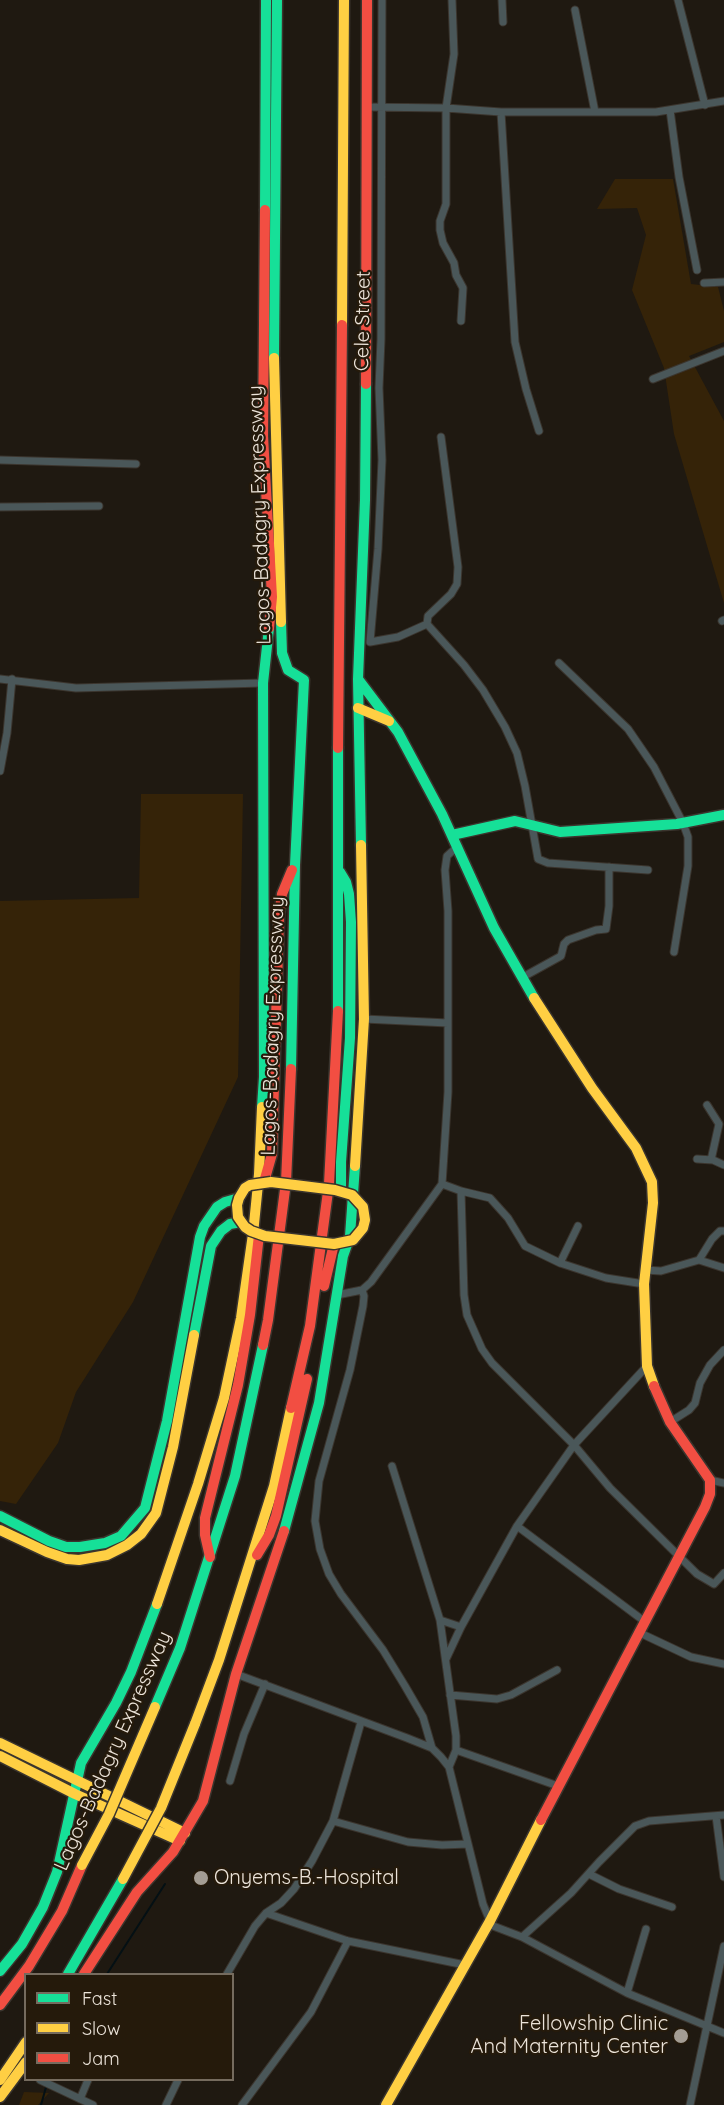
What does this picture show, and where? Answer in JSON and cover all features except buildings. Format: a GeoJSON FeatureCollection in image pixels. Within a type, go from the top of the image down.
{"type":"FeatureCollection","features":[{"type":"Feature","properties":{"kind":"main road","name":"Lagos-Badagry Expressway"},"geometry":{"type":"LineString","coordinates":[[0,1971],[22,1944],[43,1907],[59,1864],[83,1757],[116,1703],[131,1672],[155,1610],[198,1484],[224,1398],[241,1318],[253,1234],[264,1077],[263,684],[272,597],[263,436],[266,0]]}},
{"type":"Feature","properties":{"kind":"main road","name":"Lagos-Badagry Expressway"},"geometry":{"type":"LineString","coordinates":[[0,2005],[29,1966],[62,1911],[109,1814],[180,1648],[235,1476],[268,1320],[280,1235],[286,1182],[293,1021],[295,865],[304,680],[288,670],[282,653],[274,401],[277,0]]}},
{"type":"Feature","properties":{"kind":"main road"},"geometry":{"type":"LineString","coordinates":[[69,1973],[161,1808],[219,1660],[274,1486],[310,1326],[328,1184],[338,1024],[344,0]]}},
{"type":"Feature","properties":{"kind":"main road"},"geometry":{"type":"LineString","coordinates":[[85,1973],[137,1892],[173,1852],[203,1801],[236,1674],[288,1518],[319,1403],[343,1256],[350,1236],[364,1019],[358,679],[366,458],[367,0]]}},
{"type":"Feature","properties":{"kind":"main road"},"geometry":{"type":"LineString","coordinates":[[358,679],[392,722],[458,846],[494,928],[592,1089],[636,1148],[652,1182],[653,1203],[644,1284],[646,1366],[670,1422],[710,1480],[710,1494],[705,1507],[679,1558],[638,1632],[489,1923],[386,2105]]}},
{"type":"Feature","properties":{"kind":"main road"},"geometry":{"type":"LineString","coordinates":[[358,708],[392,722]]}},
{"type":"Feature","properties":{"kind":"main road"},"geometry":{"type":"LineString","coordinates":[[452,835],[515,821],[560,832],[683,823],[724,815]]}},
{"type":"Feature","properties":{"kind":"main road"},"geometry":{"type":"LineString","coordinates":[[264,1182],[272,1154],[279,917],[282,894],[295,865]]}},
{"type":"Feature","properties":{"kind":"main road"},"geometry":{"type":"LineString","coordinates":[[339,870],[346,882],[349,894],[350,1038],[341,1191]]}},
{"type":"Feature","properties":{"kind":"main road"},"geometry":{"type":"LineString","coordinates":[[264,1182],[341,1191],[352,1195],[360,1202],[365,1213],[365,1220],[363,1228],[353,1240],[334,1244],[259,1235],[241,1222],[237,1212],[239,1198],[245,1188],[264,1182]]}},
{"type":"Feature","properties":{"kind":"main road"},"geometry":{"type":"LineString","coordinates":[[0,1530],[66,1559],[93,1559],[107,1555],[127,1545],[141,1534],[156,1513],[173,1447],[200,1237],[204,1226],[218,1208],[225,1202],[239,1198]]}},
{"type":"Feature","properties":{"kind":"main road"},"geometry":{"type":"LineString","coordinates":[[0,1516],[66,1547],[105,1543],[121,1536],[145,1508],[167,1421],[182,1374],[212,1246],[220,1231],[230,1224],[241,1222]]}},
{"type":"Feature","properties":{"kind":"main road"},"geometry":{"type":"LineString","coordinates":[[210,1558],[205,1535],[205,1518],[238,1385],[250,1315],[259,1235]]}},
{"type":"Feature","properties":{"kind":"main road"},"geometry":{"type":"LineString","coordinates":[[249,1565],[262,1548],[273,1526],[304,1396],[334,1244]]}},
{"type":"Feature","properties":{"kind":"main road"},"geometry":{"type":"LineString","coordinates":[[0,1743],[182,1837]]}},
{"type":"Feature","properties":{"kind":"main road"},"geometry":{"type":"LineString","coordinates":[[0,1756],[75,1794],[182,1837]]}},
{"type":"Feature","properties":{"kind":"main road"},"geometry":{"type":"LineString","coordinates":[[0,2080],[24,2045]]}},
{"type":"Feature","properties":{"kind":"main road"},"geometry":{"type":"LineString","coordinates":[[0,2097],[24,2068]]}},
{"type":"Feature","properties":{"kind":"street","name":"Cele Street"},"geometry":{"type":"LineString","coordinates":[[382,0],[379,387],[382,460],[378,549],[370,642],[398,637],[427,624]]}},
{"type":"Feature","properties":{"kind":"street"},"geometry":{"type":"LineString","coordinates":[[452,0],[454,54],[446,108],[446,204],[440,220],[440,230],[443,243],[454,263],[456,274],[463,288],[461,321]]}},
{"type":"Feature","properties":{"kind":"street"},"geometry":{"type":"LineString","coordinates":[[502,0],[503,22]]}},
{"type":"Feature","properties":{"kind":"street"},"geometry":{"type":"LineString","coordinates":[[678,0],[705,105]]}},
{"type":"Feature","properties":{"kind":"street"},"geometry":{"type":"LineString","coordinates":[[575,10],[595,112]]}},
{"type":"Feature","properties":{"kind":"street"},"geometry":{"type":"LineString","coordinates":[[366,106],[501,112],[656,112],[724,100]]}},
{"type":"Feature","properties":{"kind":"street"},"geometry":{"type":"LineString","coordinates":[[670,110],[679,177],[697,270]]}},
{"type":"Feature","properties":{"kind":"street"},"geometry":{"type":"LineString","coordinates":[[501,112],[515,342],[539,431]]}},
{"type":"Feature","properties":{"kind":"street"},"geometry":{"type":"LineString","coordinates":[[704,283],[724,282]]}},
{"type":"Feature","properties":{"kind":"street"},"geometry":{"type":"LineString","coordinates":[[653,379],[724,351]]}},
{"type":"Feature","properties":{"kind":"street"},"geometry":{"type":"LineString","coordinates":[[441,437],[447,498],[458,567],[457,585],[428,616],[427,624],[483,690],[505,727],[517,753],[538,859],[542,862],[648,870]]}},
{"type":"Feature","properties":{"kind":"street"},"geometry":{"type":"LineString","coordinates":[[366,458],[382,460]]}},
{"type":"Feature","properties":{"kind":"street"},"geometry":{"type":"LineString","coordinates":[[0,460],[136,464]]}},
{"type":"Feature","properties":{"kind":"street"},"geometry":{"type":"LineString","coordinates":[[365,489],[381,490]]}},
{"type":"Feature","properties":{"kind":"street"},"geometry":{"type":"LineString","coordinates":[[0,507],[99,506]]}},
{"type":"Feature","properties":{"kind":"street"},"geometry":{"type":"LineString","coordinates":[[559,663],[628,729],[654,767],[683,823],[688,837],[688,866],[674,952]]}},
{"type":"Feature","properties":{"kind":"street"},"geometry":{"type":"LineString","coordinates":[[0,679],[76,688],[263,684]]}},
{"type":"Feature","properties":{"kind":"street"},"geometry":{"type":"LineString","coordinates":[[0,771],[7,733],[12,679]]}},
{"type":"Feature","properties":{"kind":"street"},"geometry":{"type":"LineString","coordinates":[[337,1295],[362,1290],[371,1282],[442,1184],[448,1092],[446,870],[447,856],[458,846]]}},
{"type":"Feature","properties":{"kind":"street"},"geometry":{"type":"LineString","coordinates":[[523,977],[561,957],[564,944],[568,940],[596,930],[606,929],[609,906],[609,867]]}},
{"type":"Feature","properties":{"kind":"street"},"geometry":{"type":"LineString","coordinates":[[364,1019],[448,1023]]}},
{"type":"Feature","properties":{"kind":"street"},"geometry":{"type":"LineString","coordinates":[[707,1105],[719,1124],[711,1160]]}},
{"type":"Feature","properties":{"kind":"street"},"geometry":{"type":"LineString","coordinates":[[697,1160],[711,1160],[724,1164]]}},
{"type":"Feature","properties":{"kind":"street"},"geometry":{"type":"LineString","coordinates":[[442,1184],[489,1198],[508,1218],[525,1246],[560,1263],[606,1278],[644,1284]]}},
{"type":"Feature","properties":{"kind":"street"},"geometry":{"type":"LineString","coordinates":[[461,1191],[464,1295],[467,1315],[475,1335],[492,1363],[574,1445],[610,1488],[679,1558],[708,1582],[714,1584],[724,1573]]}},
{"type":"Feature","properties":{"kind":"street"},"geometry":{"type":"LineString","coordinates":[[560,1263],[578,1226]]}},
{"type":"Feature","properties":{"kind":"street"},"geometry":{"type":"LineString","coordinates":[[699,1260],[712,1239],[720,1231],[724,1231]]}},
{"type":"Feature","properties":{"kind":"street"},"geometry":{"type":"LineString","coordinates":[[645,1270],[661,1271],[699,1260],[724,1268]]}},
{"type":"Feature","properties":{"kind":"street"},"geometry":{"type":"LineString","coordinates":[[362,1290],[363,1306],[350,1370],[320,1481],[315,1521],[320,1549],[329,1574],[341,1594],[383,1650],[423,1718],[432,1748],[449,1767],[489,1923],[522,1937],[627,1993],[724,2033]]}},
{"type":"Feature","properties":{"kind":"street"},"geometry":{"type":"LineString","coordinates":[[670,1422],[689,1410],[695,1403],[700,1383],[710,1365],[724,1350]]}},
{"type":"Feature","properties":{"kind":"street"},"geometry":{"type":"LineString","coordinates":[[446,1659],[461,1627],[517,1526],[574,1445],[646,1366]]}},
{"type":"Feature","properties":{"kind":"street"},"geometry":{"type":"LineString","coordinates":[[392,1466],[440,1620],[456,1736],[456,1750],[449,1767]]}},
{"type":"Feature","properties":{"kind":"street"},"geometry":{"type":"LineString","coordinates":[[710,1480],[724,1483]]}},
{"type":"Feature","properties":{"kind":"street"},"geometry":{"type":"LineString","coordinates":[[517,1526],[644,1621]]}},
{"type":"Feature","properties":{"kind":"street"},"geometry":{"type":"LineString","coordinates":[[440,1620],[461,1627]]}},
{"type":"Feature","properties":{"kind":"street"},"geometry":{"type":"LineString","coordinates":[[638,1632],[691,1658],[724,1664]]}},
{"type":"Feature","properties":{"kind":"street"},"geometry":{"type":"LineString","coordinates":[[450,1695],[497,1699],[511,1695],[557,1670]]}},
{"type":"Feature","properties":{"kind":"street"},"geometry":{"type":"LineString","coordinates":[[236,1674],[432,1748]]}},
{"type":"Feature","properties":{"kind":"street"},"geometry":{"type":"LineString","coordinates":[[230,1781],[244,1734],[265,1684]]}},
{"type":"Feature","properties":{"kind":"street"},"geometry":{"type":"LineString","coordinates":[[228,1973],[236,1956],[266,1912],[280,1903],[294,1889],[312,1861],[333,1821],[361,1722]]}},
{"type":"Feature","properties":{"kind":"street"},"geometry":{"type":"LineString","coordinates":[[456,1750],[558,1786]]}},
{"type":"Feature","properties":{"kind":"street"},"geometry":{"type":"LineString","coordinates":[[522,1937],[571,1893],[635,1826],[650,1821],[720,1816],[724,1877]]}},
{"type":"Feature","properties":{"kind":"street"},"geometry":{"type":"LineString","coordinates":[[333,1821],[408,1842],[442,1845],[468,1844]]}},
{"type":"Feature","properties":{"kind":"street"},"geometry":{"type":"LineString","coordinates":[[589,1874],[619,1889],[672,1907]]}},
{"type":"Feature","properties":{"kind":"street"},"geometry":{"type":"LineString","coordinates":[[266,1912],[348,1941],[465,1965]]}},
{"type":"Feature","properties":{"kind":"street"},"geometry":{"type":"LineString","coordinates":[[627,1993],[646,1929]]}},
{"type":"Feature","properties":{"kind":"street"},"geometry":{"type":"LineString","coordinates":[[242,2105],[311,2012],[348,1941]]}},
{"type":"Feature","properties":{"kind":"street"},"geometry":{"type":"LineString","coordinates":[[690,2105],[724,1946]]}},
{"type":"Feature","properties":{"kind":"street"},"geometry":{"type":"LineString","coordinates":[[44,2081],[93,2105]]}},
{"type":"Feature","properties":{"kind":"street"},"geometry":{"type":"LineString","coordinates":[[82,2101],[87,2081]]}},
{"type":"Feature","properties":{"kind":"street"},"geometry":{"type":"LineString","coordinates":[[166,2105],[177,2081]]}},
{"type":"Feature","properties":{"kind":"shaded area"},"geometry":{"type":"Polygon","coordinates":[[[615,179],[673,179],[691,284],[718,287],[724,311],[724,342],[689,356],[724,421],[724,603],[674,434],[664,368],[632,290],[646,235],[637,208],[597,209],[615,179]]]}},
{"type":"Feature","properties":{"kind":"shaded area"},"geometry":{"type":"Polygon","coordinates":[[[141,794],[243,794],[238,1077],[133,1302],[76,1392],[58,1443],[16,1504],[0,1501],[0,901],[139,898],[141,794]]]}},
{"type":"Feature","properties":{"kind":"shaded area"},"geometry":{"type":"Polygon","coordinates":[[[24,2092],[49,2093],[38,2105],[19,2105],[24,2092]]]}},
{"type":"Feature","properties":{"kind":"waterway"},"geometry":{"type":"LineString","coordinates":[[108,1973],[165,1884]]}},
{"type":"Feature","properties":{"kind":"waterway"},"geometry":{"type":"LineString","coordinates":[[41,2105],[48,2081]]}},
{"type":"Feature","properties":{"kind":"traffic: fast"},"geometry":{"type":"LineString","coordinates":[[265,210],[266,0]]}},
{"type":"Feature","properties":{"kind":"traffic: fast"},"geometry":{"type":"LineString","coordinates":[[274,358],[277,0]]}},
{"type":"Feature","properties":{"kind":"traffic: fast"},"geometry":{"type":"LineString","coordinates":[[361,845],[358,679],[365,500],[366,384]]}},
{"type":"Feature","properties":{"kind":"traffic: fast"},"geometry":{"type":"LineString","coordinates":[[281,622],[282,653],[288,670],[304,680],[295,865],[291,1069]]}},
{"type":"Feature","properties":{"kind":"traffic: fast"},"geometry":{"type":"LineString","coordinates":[[262,1107],[264,1077],[263,683],[269,628]]}},
{"type":"Feature","properties":{"kind":"traffic: fast"},"geometry":{"type":"LineString","coordinates":[[358,679],[398,732],[442,814],[494,928],[534,998]]}},
{"type":"Feature","properties":{"kind":"traffic: fast"},"geometry":{"type":"LineString","coordinates":[[338,748],[338,1011]]}},
{"type":"Feature","properties":{"kind":"traffic: fast"},"geometry":{"type":"LineString","coordinates":[[452,835],[515,821],[560,832],[677,824],[724,815]]}},
{"type":"Feature","properties":{"kind":"traffic: fast"},"geometry":{"type":"LineString","coordinates":[[340,872],[349,894],[351,922],[350,1038],[341,1192]]}},
{"type":"Feature","properties":{"kind":"traffic: fast"},"geometry":{"type":"LineString","coordinates":[[284,1531],[319,1403],[343,1256],[350,1236],[355,1166]]}},
{"type":"Feature","properties":{"kind":"traffic: fast"},"geometry":{"type":"LineString","coordinates":[[0,1516],[49,1541],[66,1547],[80,1547],[105,1543],[121,1536],[145,1508],[167,1421],[200,1237],[204,1226],[217,1207],[239,1198]]}},
{"type":"Feature","properties":{"kind":"traffic: fast"},"geometry":{"type":"LineString","coordinates":[[194,1335],[211,1246],[221,1231],[230,1224],[241,1222]]}},
{"type":"Feature","properties":{"kind":"traffic: fast"},"geometry":{"type":"LineString","coordinates":[[155,1707],[180,1648],[235,1476],[263,1345]]}},
{"type":"Feature","properties":{"kind":"traffic: fast"},"geometry":{"type":"LineString","coordinates":[[0,1971],[22,1944],[43,1907],[57,1872],[81,1763],[131,1672],[157,1604]]}},
{"type":"Feature","properties":{"kind":"traffic: fast"},"geometry":{"type":"LineString","coordinates":[[69,1973],[123,1879]]}},
{"type":"Feature","properties":{"kind":"traffic: slow"},"geometry":{"type":"LineString","coordinates":[[342,325],[344,0]]}},
{"type":"Feature","properties":{"kind":"traffic: slow"},"geometry":{"type":"LineString","coordinates":[[274,358],[281,622]]}},
{"type":"Feature","properties":{"kind":"traffic: slow"},"geometry":{"type":"LineString","coordinates":[[358,708],[389,721]]}},
{"type":"Feature","properties":{"kind":"traffic: slow"},"geometry":{"type":"LineString","coordinates":[[355,1166],[364,1019],[361,845]]}},
{"type":"Feature","properties":{"kind":"traffic: slow"},"geometry":{"type":"LineString","coordinates":[[534,998],[592,1088],[636,1148],[652,1182],[653,1203],[644,1284],[647,1366],[654,1386]]}},
{"type":"Feature","properties":{"kind":"traffic: slow"},"geometry":{"type":"LineString","coordinates":[[157,1604],[198,1484],[224,1398],[241,1318],[259,1174],[262,1107]]}},
{"type":"Feature","properties":{"kind":"traffic: slow"},"geometry":{"type":"LineString","coordinates":[[271,1182],[335,1190],[352,1195],[363,1207],[365,1220],[363,1228],[353,1240],[334,1244],[265,1236],[251,1231],[238,1217],[239,1198],[245,1188],[250,1185],[271,1182]]}},
{"type":"Feature","properties":{"kind":"traffic: slow"},"geometry":{"type":"LineString","coordinates":[[0,1530],[47,1552],[67,1559],[79,1560],[107,1555],[127,1545],[141,1534],[156,1513],[173,1447],[194,1335]]}},
{"type":"Feature","properties":{"kind":"traffic: slow"},"geometry":{"type":"LineString","coordinates":[[195,1724],[219,1660],[274,1486],[291,1408]]}},
{"type":"Feature","properties":{"kind":"traffic: slow"},"geometry":{"type":"LineString","coordinates":[[82,1865],[109,1814],[155,1707]]}},
{"type":"Feature","properties":{"kind":"traffic: slow"},"geometry":{"type":"LineString","coordinates":[[123,1879],[161,1808],[195,1724]]}},
{"type":"Feature","properties":{"kind":"traffic: slow"},"geometry":{"type":"LineString","coordinates":[[0,1743],[185,1833]]}},
{"type":"Feature","properties":{"kind":"traffic: slow"},"geometry":{"type":"LineString","coordinates":[[0,1756],[75,1794],[180,1841]]}},
{"type":"Feature","properties":{"kind":"traffic: slow"},"geometry":{"type":"LineString","coordinates":[[386,2105],[490,1921],[541,1820]]}},
{"type":"Feature","properties":{"kind":"traffic: slow"},"geometry":{"type":"LineString","coordinates":[[0,2080],[24,2045]]}},
{"type":"Feature","properties":{"kind":"traffic: slow"},"geometry":{"type":"LineString","coordinates":[[0,2097],[24,2065]]}},
{"type":"Feature","properties":{"kind":"traffic: jam"},"geometry":{"type":"LineString","coordinates":[[366,384],[367,0]]}},
{"type":"Feature","properties":{"kind":"traffic: jam"},"geometry":{"type":"LineString","coordinates":[[265,210],[263,436],[272,597],[269,628]]}},
{"type":"Feature","properties":{"kind":"traffic: jam"},"geometry":{"type":"LineString","coordinates":[[338,748],[342,325]]}},
{"type":"Feature","properties":{"kind":"traffic: jam"},"geometry":{"type":"LineString","coordinates":[[264,1182],[272,1154],[279,917],[282,894],[292,870]]}},
{"type":"Feature","properties":{"kind":"traffic: jam"},"geometry":{"type":"LineString","coordinates":[[291,1408],[310,1326],[329,1184],[338,1011]]}},
{"type":"Feature","properties":{"kind":"traffic: jam"},"geometry":{"type":"LineString","coordinates":[[263,1345],[286,1182],[291,1069]]}},
{"type":"Feature","properties":{"kind":"traffic: jam"},"geometry":{"type":"LineString","coordinates":[[210,1557],[205,1535],[205,1518],[238,1385],[250,1315],[259,1235]]}},
{"type":"Feature","properties":{"kind":"traffic: jam"},"geometry":{"type":"LineString","coordinates":[[324,1286],[334,1244]]}},
{"type":"Feature","properties":{"kind":"traffic: jam"},"geometry":{"type":"LineString","coordinates":[[257,1555],[269,1535],[276,1516],[307,1379]]}},
{"type":"Feature","properties":{"kind":"traffic: jam"},"geometry":{"type":"LineString","coordinates":[[541,1820],[710,1494],[710,1480],[670,1422],[654,1386]]}},
{"type":"Feature","properties":{"kind":"traffic: jam"},"geometry":{"type":"LineString","coordinates":[[85,1973],[137,1892],[173,1852],[203,1801],[236,1674],[284,1531]]}},
{"type":"Feature","properties":{"kind":"traffic: jam"},"geometry":{"type":"LineString","coordinates":[[0,2005],[29,1966],[62,1911],[82,1865]]}},
{"type":"Feature","properties":{"kind":"place","name":"Onyems-B.-Hospital"},"geometry":{"type":"Point","coordinates":[201,1878]}},
{"type":"Feature","properties":{"kind":"place","name":"Fellowship Clinic And Maternity Center"},"geometry":{"type":"Point","coordinates":[681,2036]}}]}
